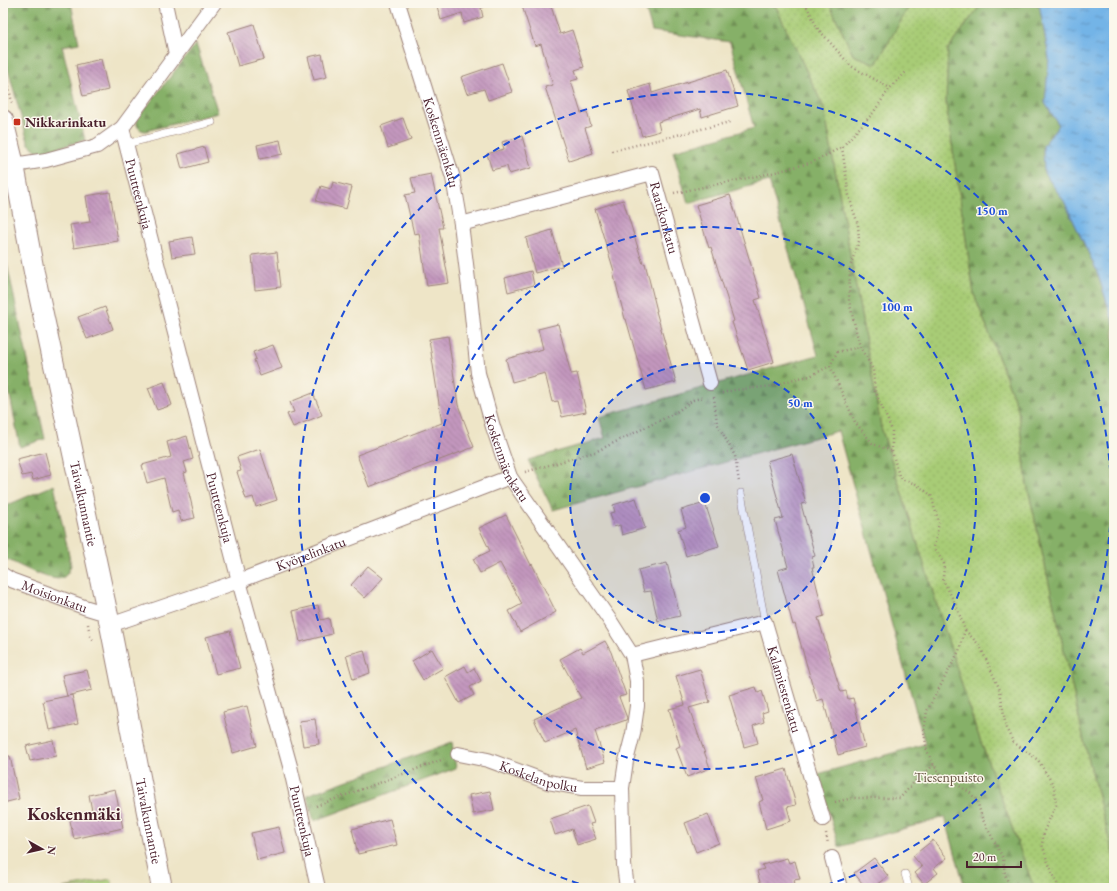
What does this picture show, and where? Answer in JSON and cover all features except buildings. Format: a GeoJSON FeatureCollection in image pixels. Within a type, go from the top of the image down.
{"type":"FeatureCollection","features":[{"type":"Feature","properties":{"kind":"main road","name":"Taivalkunnantie"},"geometry":{"type":"LineString","coordinates":[[3,120],[14,165],[36,280],[109,619],[162,888]]}},
{"type":"Feature","properties":{"kind":"street"},"geometry":{"type":"LineString","coordinates":[[165,3],[176,54]]}},
{"type":"Feature","properties":{"kind":"street"},"geometry":{"type":"LineString","coordinates":[[14,165],[46,160],[97,146],[122,128],[214,3]]}},
{"type":"Feature","properties":{"kind":"street","name":"Koskenmäenkatu"},"geometry":{"type":"LineString","coordinates":[[398,3],[453,178],[461,224],[478,375],[493,427],[510,477],[609,619],[632,655],[637,680],[637,706],[622,788],[624,865],[627,888]]}},
{"type":"Feature","properties":{"kind":"street","name":"Puutteenkuja"},"geometry":{"type":"LineString","coordinates":[[122,128],[239,581],[290,766],[318,888]]}},
{"type":"Feature","properties":{"kind":"street","name":"Raatikonkatu"},"geometry":{"type":"LineString","coordinates":[[461,224],[652,173],[712,389]]}},
{"type":"Feature","properties":{"kind":"street","name":"Kyöpelinkatu"},"geometry":{"type":"LineString","coordinates":[[109,619],[239,581],[510,477]]}},
{"type":"Feature","properties":{"kind":"street","name":"Moisionkatu"},"geometry":{"type":"LineString","coordinates":[[3,575],[11,580],[84,607],[109,619]]}},
{"type":"Feature","properties":{"kind":"street"},"geometry":{"type":"LineString","coordinates":[[632,655],[765,622]]}},
{"type":"Feature","properties":{"kind":"street","name":"Kalamiestenkatu"},"geometry":{"type":"LineString","coordinates":[[765,622],[823,819]]}},
{"type":"Feature","properties":{"kind":"street","name":"Koskelanpolku"},"geometry":{"type":"LineString","coordinates":[[458,754],[488,760],[548,782],[582,788],[622,788]]}},
{"type":"Feature","properties":{"kind":"street"},"geometry":{"type":"LineString","coordinates":[[832,858],[840,888]]}},
{"type":"Feature","properties":{"kind":"lane"},"geometry":{"type":"LineString","coordinates":[[126,144],[212,122]]}},
{"type":"Feature","properties":{"kind":"lane"},"geometry":{"type":"LineString","coordinates":[[740,493],[765,622]]}},
{"type":"Feature","properties":{"kind":"lane"},"geometry":{"type":"LineString","coordinates":[[905,874],[909,888]]}},
{"type":"Feature","properties":{"kind":"path"},"geometry":{"type":"LineString","coordinates":[[805,3],[818,29],[851,66],[890,88]]}},
{"type":"Feature","properties":{"kind":"path"},"geometry":{"type":"LineString","coordinates":[[658,196],[813,162],[842,147],[873,113],[890,88],[907,71]]}},
{"type":"Feature","properties":{"kind":"path"},"geometry":{"type":"LineString","coordinates":[[612,151],[730,122]]}},
{"type":"Feature","properties":{"kind":"path"},"geometry":{"type":"LineString","coordinates":[[842,147],[849,196],[858,225],[859,241],[850,267],[848,301],[860,347],[873,369],[875,391],[892,430],[892,451],[899,476],[904,480],[916,484],[931,495],[939,523],[934,547],[944,564],[944,580],[956,605],[964,630],[980,646],[1000,690],[1006,728],[1013,742],[1038,760],[1054,786],[1056,805],[1044,831],[1042,844],[1059,888]]}},
{"type":"Feature","properties":{"kind":"path"},"geometry":{"type":"LineString","coordinates":[[510,477],[595,452],[675,413],[712,389],[734,390],[774,386],[794,379],[810,376],[830,366],[837,352],[860,347]]}},
{"type":"Feature","properties":{"kind":"path"},"geometry":{"type":"LineString","coordinates":[[830,366],[855,422],[873,444],[892,451]]}},
{"type":"Feature","properties":{"kind":"path"},"geometry":{"type":"LineString","coordinates":[[712,389],[717,423],[735,456],[740,493]]}},
{"type":"Feature","properties":{"kind":"path"},"geometry":{"type":"LineString","coordinates":[[964,630],[959,651],[928,711],[924,731],[927,750],[934,765],[942,776],[968,791],[977,800],[982,818],[1003,858],[1005,874],[1010,888]]}},
{"type":"Feature","properties":{"kind":"path"},"geometry":{"type":"LineString","coordinates":[[300,812],[458,754]]}},
{"type":"Feature","properties":{"kind":"path"},"geometry":{"type":"LineString","coordinates":[[819,805],[853,798],[900,798],[916,780],[934,765]]}},
{"type":"Feature","properties":{"kind":"path"},"geometry":{"type":"LineString","coordinates":[[823,819],[832,858]]}},
{"type":"Feature","properties":{"kind":"green space"},"geometry":{"type":"Polygon","coordinates":[[[3,3],[71,3],[79,43],[62,46],[85,140],[43,152],[37,151],[29,144],[3,51],[3,3]]]}},
{"type":"Feature","properties":{"kind":"green space","name":"Tiesenpuisto"},"geometry":{"type":"Polygon","coordinates":[[[644,3],[774,3],[824,108],[881,427],[973,720],[1034,888],[965,888],[945,817],[839,847],[818,774],[925,744],[838,431],[553,510],[528,460],[605,438],[599,417],[818,355],[769,181],[688,203],[673,151],[754,128],[730,42],[652,31],[644,3]]]}},
{"type":"Feature","properties":{"kind":"green space"},"geometry":{"type":"Polygon","coordinates":[[[774,3],[829,3],[853,55],[876,64],[911,3],[982,3],[948,49],[946,103],[974,294],[1018,409],[1027,484],[1085,745],[1114,858],[1114,888],[1034,888],[973,720],[881,427],[824,108],[774,3]]]}},
{"type":"Feature","properties":{"kind":"green space"},"geometry":{"type":"Polygon","coordinates":[[[829,3],[911,3],[876,64],[853,55],[829,3]]]}},
{"type":"Feature","properties":{"kind":"green space"},"geometry":{"type":"Polygon","coordinates":[[[982,3],[1039,3],[1049,58],[1045,103],[1059,125],[1043,146],[1044,173],[1064,201],[1096,269],[1114,324],[1114,858],[1085,745],[1027,484],[1018,409],[974,294],[946,103],[948,49],[982,3]]]}},
{"type":"Feature","properties":{"kind":"green space"},"geometry":{"type":"Polygon","coordinates":[[[196,44],[218,113],[145,131],[141,130],[137,125],[138,118],[196,44]]]}},
{"type":"Feature","properties":{"kind":"green space"},"geometry":{"type":"Polygon","coordinates":[[[3,246],[45,439],[20,447],[3,360],[3,246]]]}},
{"type":"Feature","properties":{"kind":"green space"},"geometry":{"type":"Polygon","coordinates":[[[54,485],[71,565],[66,575],[57,579],[33,572],[3,557],[3,507],[54,485]]]}},
{"type":"Feature","properties":{"kind":"green space"},"geometry":{"type":"Polygon","coordinates":[[[452,742],[456,768],[314,821],[307,795],[452,742]]]}},
{"type":"Feature","properties":{"kind":"green space"},"geometry":{"type":"Polygon","coordinates":[[[111,879],[113,888],[63,888],[111,879]]]}},
{"type":"Feature","properties":{"kind":"water"},"geometry":{"type":"Polygon","coordinates":[[[1039,3],[1114,3],[1114,324],[1096,269],[1064,201],[1044,173],[1043,146],[1059,125],[1045,103],[1049,58],[1039,3]]]}},
{"type":"Feature","properties":{"kind":"place","name":"Nikkarinkatu"},"geometry":{"type":"Point","coordinates":[17,122]}},
{"type":"Feature","properties":{"kind":"district","name":"Koskenmäki"},"geometry":{"type":"Point","coordinates":[74,814]}}]}
